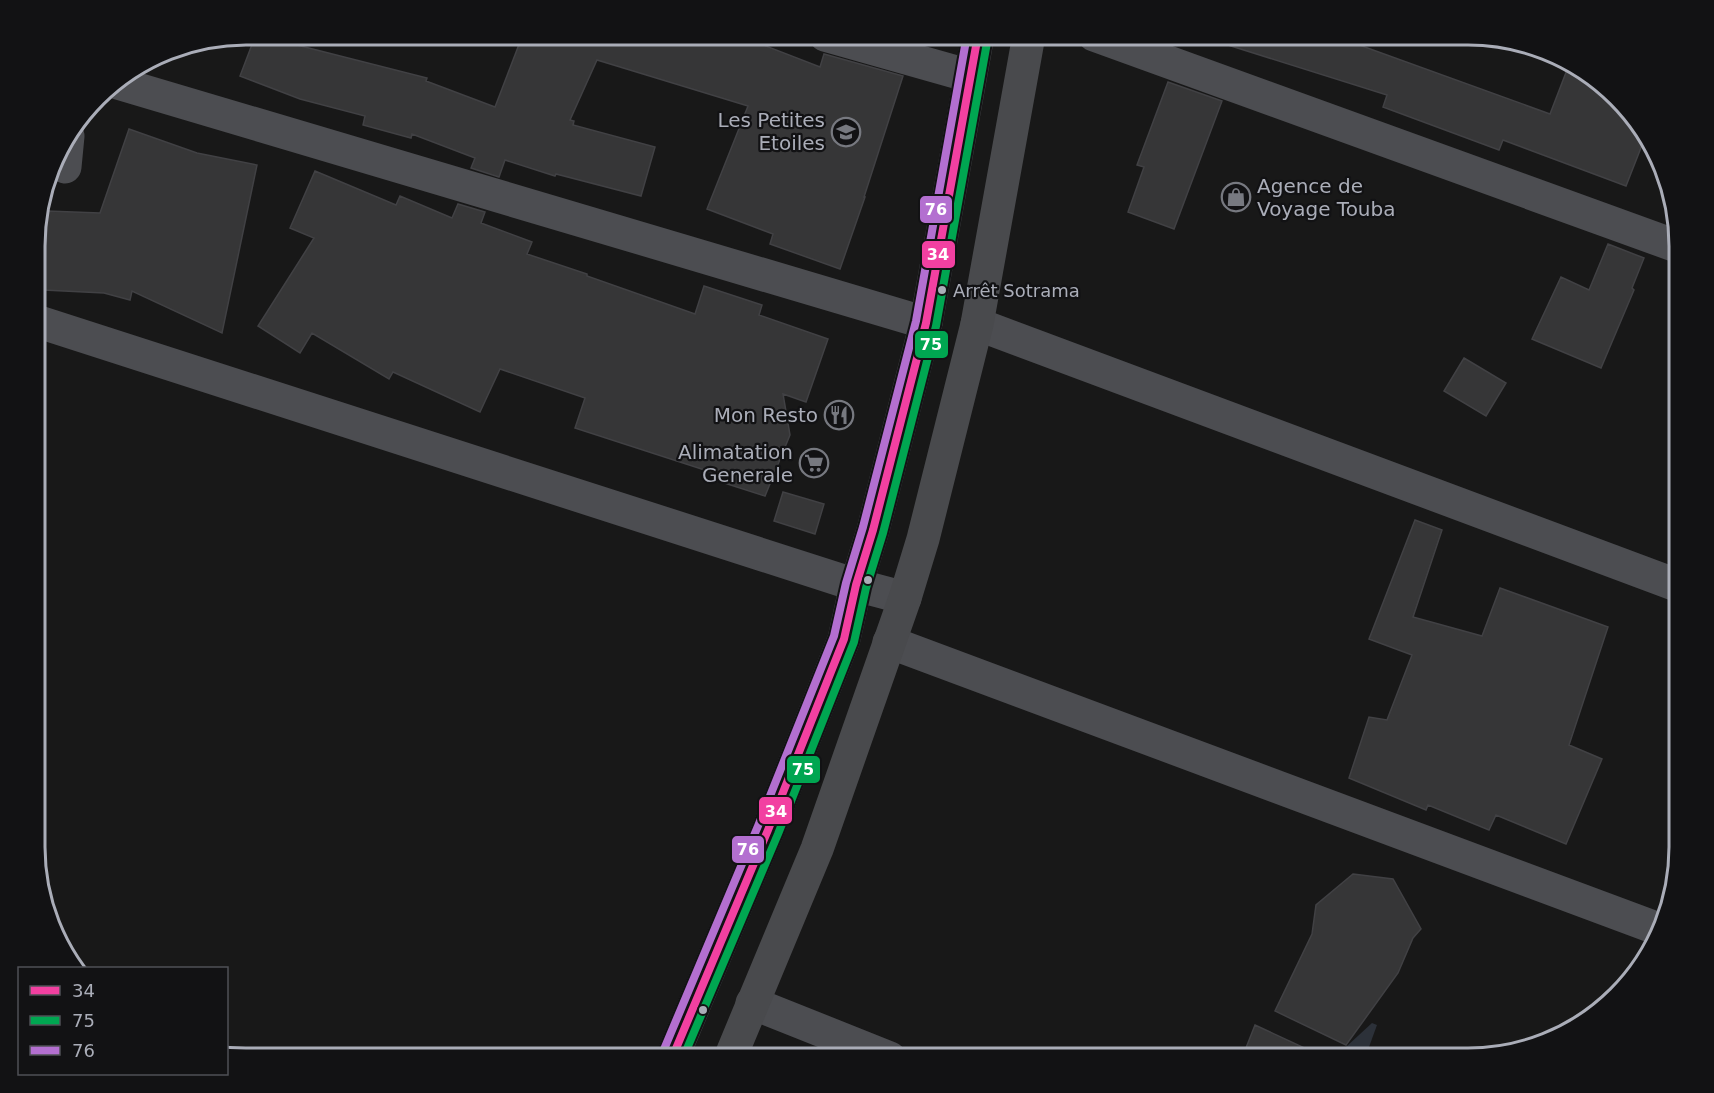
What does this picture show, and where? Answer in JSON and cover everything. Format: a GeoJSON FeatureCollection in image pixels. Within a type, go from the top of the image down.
{"type":"FeatureCollection","features":[{"type":"Feature","properties":{"kind":"highway"},"geometry":{"type":"LineString","coordinates":[[676,1048],[768,830],[844,639],[856,585],[873,530],[926,323],[976,45]]}},
{"type":"Feature","properties":{"kind":"highway"},"geometry":{"type":"LineString","coordinates":[[734,1048],[817,849],[905,598],[977,324],[1027,45]]}},
{"type":"Feature","properties":{"kind":"street"},"geometry":{"type":"LineString","coordinates":[[863,45],[970,76]]}},
{"type":"Feature","properties":{"kind":"street"},"geometry":{"type":"LineString","coordinates":[[1124,45],[1669,243]]}},
{"type":"Feature","properties":{"kind":"street"},"geometry":{"type":"LineString","coordinates":[[124,85],[926,323]]}},
{"type":"Feature","properties":{"kind":"street"},"geometry":{"type":"LineString","coordinates":[[45,324],[856,585],[905,598]]}},
{"type":"Feature","properties":{"kind":"street"},"geometry":{"type":"LineString","coordinates":[[977,324],[1669,582]]}},
{"type":"Feature","properties":{"kind":"street"},"geometry":{"type":"LineString","coordinates":[[889,642],[1652,926]]}},
{"type":"Feature","properties":{"kind":"street"},"geometry":{"type":"LineString","coordinates":[[753,1003],[865,1048]]}},
{"type":"Feature","properties":{"kind":"shaded area"},"geometry":{"type":"Polygon","coordinates":[[[1372,1023],[1377,1025],[1369,1048],[1345,1048],[1372,1023]]]}},
{"type":"Feature","properties":{"kind":"building"},"geometry":{"type":"Polygon","coordinates":[[[252,45],[297,45],[427,78],[426,81],[495,107],[519,45],[763,45],[820,67],[824,54],[903,76],[840,269],[770,244],[773,234],[707,209],[748,106],[597,60],[570,120],[574,121],[573,125],[655,147],[641,196],[556,174],[555,176],[505,160],[499,177],[471,168],[475,158],[412,134],[411,138],[363,125],[365,116],[300,99],[240,76],[252,45]]]}},
{"type":"Feature","properties":{"kind":"building"},"geometry":{"type":"Polygon","coordinates":[[[1228,45],[1362,45],[1550,114],[1566,71],[1591,86],[1610,104],[1628,123],[1642,145],[1626,186],[1503,140],[1499,150],[1383,107],[1387,95],[1228,45]]]}},
{"type":"Feature","properties":{"kind":"building"},"geometry":{"type":"Polygon","coordinates":[[[1168,82],[1222,101],[1174,229],[1128,212],[1144,167],[1137,165],[1168,82]]]}},
{"type":"Feature","properties":{"kind":"building"},"geometry":{"type":"Polygon","coordinates":[[[129,129],[197,153],[257,165],[222,333],[132,291],[130,300],[104,293],[45,290],[49,211],[100,213],[129,129]]]}},
{"type":"Feature","properties":{"kind":"building"},"geometry":{"type":"Polygon","coordinates":[[[315,171],[396,205],[400,196],[452,218],[458,204],[485,212],[481,223],[532,242],[527,254],[695,314],[704,286],[762,305],[759,315],[828,339],[806,402],[783,394],[790,435],[765,496],[715,480],[717,474],[575,428],[585,398],[500,369],[480,412],[393,372],[389,379],[312,333],[300,353],[258,326],[314,238],[290,228],[315,171]]]}},
{"type":"Feature","properties":{"kind":"building"},"geometry":{"type":"Polygon","coordinates":[[[1608,244],[1644,258],[1632,288],[1634,290],[1601,368],[1532,339],[1561,277],[1589,290],[1608,244]]]}},
{"type":"Feature","properties":{"kind":"building"},"geometry":{"type":"Polygon","coordinates":[[[1464,358],[1506,383],[1486,416],[1444,391],[1464,358]]]}},
{"type":"Feature","properties":{"kind":"building"},"geometry":{"type":"Polygon","coordinates":[[[783,492],[824,504],[815,534],[774,521],[783,492]]]}},
{"type":"Feature","properties":{"kind":"building"},"geometry":{"type":"Polygon","coordinates":[[[1415,520],[1442,530],[1413,617],[1482,636],[1500,588],[1608,627],[1569,745],[1602,759],[1566,844],[1496,815],[1489,830],[1428,805],[1426,810],[1349,778],[1369,717],[1387,720],[1412,655],[1369,639],[1415,520]]]}},
{"type":"Feature","properties":{"kind":"building"},"geometry":{"type":"Polygon","coordinates":[[[1353,874],[1393,879],[1421,929],[1413,938],[1398,973],[1346,1045],[1275,1011],[1312,934],[1316,905],[1353,874]]]}},
{"type":"Feature","properties":{"kind":"building"},"geometry":{"type":"Polygon","coordinates":[[[1255,1025],[1304,1048],[1246,1048],[1255,1025]]]}},
{"type":"Feature","properties":{"kind":"transit line","name":"76"},"geometry":{"type":"LineString","coordinates":[[665,1048],[758,826],[834,636],[916,321],[965,45]]}},
{"type":"Feature","properties":{"kind":"transit line","name":"34"},"geometry":{"type":"LineString","coordinates":[[676,1048],[768,830],[844,639],[856,585],[873,530],[926,323],[976,45]]}},
{"type":"Feature","properties":{"kind":"transit line","name":"75"},"geometry":{"type":"LineString","coordinates":[[687,1048],[778,834],[854,642],[866,588],[883,533],[936,326],[987,45]]}},
{"type":"Feature","properties":{"kind":"place","name":"Les Petites Etoiles"},"geometry":{"type":"Point","coordinates":[846,132]}},
{"type":"Feature","properties":{"kind":"place","name":"Agence de Voyage Touba"},"geometry":{"type":"Point","coordinates":[1236,197]}},
{"type":"Feature","properties":{"kind":"place","name":"Arrêt Sotrama"},"geometry":{"type":"Point","coordinates":[942,290]}},
{"type":"Feature","properties":{"kind":"place","name":"Mon Resto"},"geometry":{"type":"Point","coordinates":[839,415]}},
{"type":"Feature","properties":{"kind":"place","name":"Alimatation Generale"},"geometry":{"type":"Point","coordinates":[814,463]}}]}
